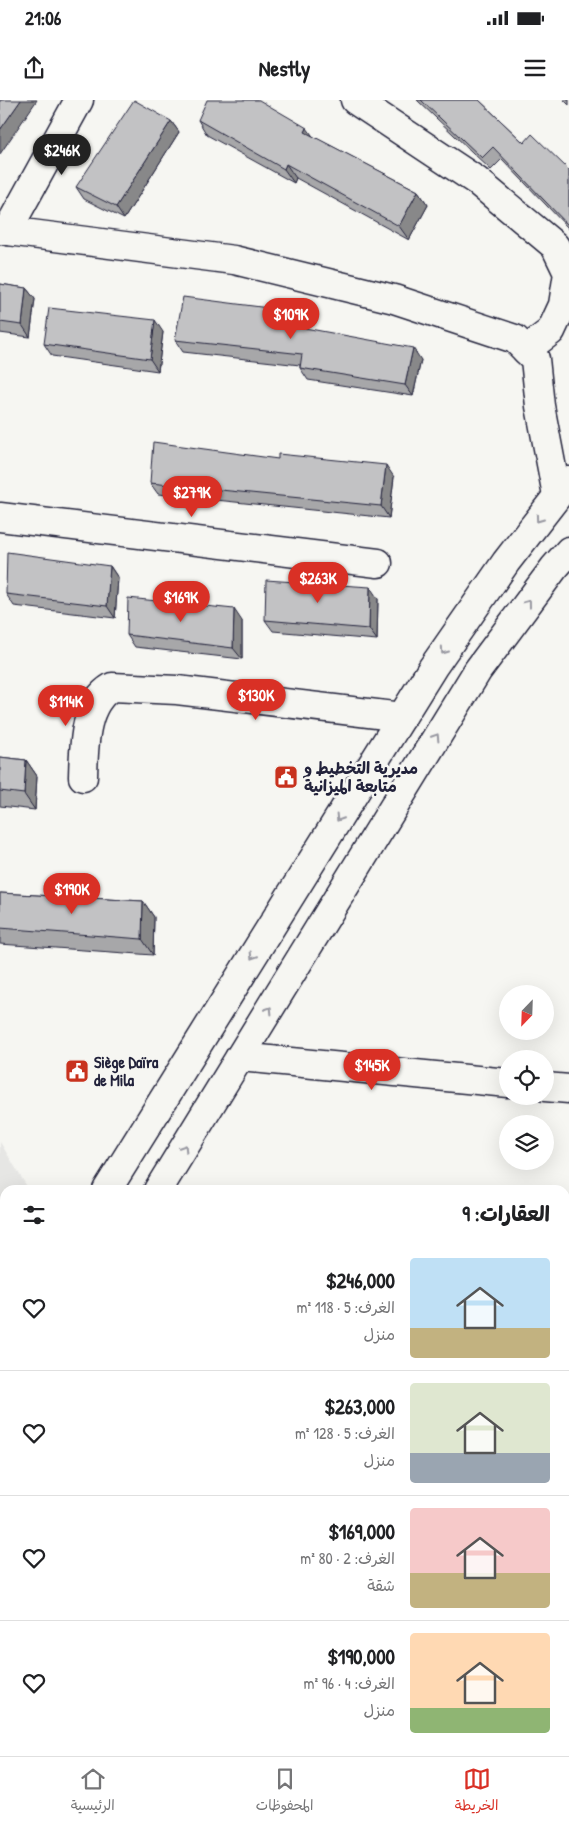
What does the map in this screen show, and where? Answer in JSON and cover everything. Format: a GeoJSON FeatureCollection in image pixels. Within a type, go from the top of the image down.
{"type":"FeatureCollection","features":[{"type":"Feature","properties":{"kind":"street"},"geometry":{"type":"LineString","coordinates":[[80,100],[4,231],[234,260],[394,299],[515,339],[535,359],[540,406],[563,488],[439,658],[110,1185]]}},
{"type":"Feature","properties":{"kind":"street"},"geometry":{"type":"LineString","coordinates":[[355,100],[477,181],[555,246],[568,273],[563,305],[551,331],[526,350]]}},
{"type":"Feature","properties":{"kind":"street"},"geometry":{"type":"LineString","coordinates":[[0,517],[378,562]]}},
{"type":"Feature","properties":{"kind":"street"},"geometry":{"type":"LineString","coordinates":[[161,1185],[478,670],[554,568],[569,551]]}},
{"type":"Feature","properties":{"kind":"street"},"geometry":{"type":"LineString","coordinates":[[83,777],[91,713],[103,692],[112,687],[177,690],[402,717]]}},
{"type":"Feature","properties":{"kind":"street"},"geometry":{"type":"LineString","coordinates":[[240,1057],[499,1082]]}},
{"type":"Feature","properties":{"kind":"street"},"geometry":{"type":"LineString","coordinates":[[554,1088],[569,1089]]}},
{"type":"Feature","properties":{"kind":"shaded area"},"geometry":{"type":"Polygon","coordinates":[[[0,1142],[26,1185],[0,1185],[0,1142]]]}},
{"type":"Feature","properties":{"kind":"building"},"geometry":{"type":"Polygon","coordinates":[[[0,100],[21,100],[0,130],[0,100]]]}},
{"type":"Feature","properties":{"kind":"building"},"geometry":{"type":"Polygon","coordinates":[[[134,100],[171,121],[116,207],[76,187],[134,100]]]}},
{"type":"Feature","properties":{"kind":"building"},"geometry":{"type":"Polygon","coordinates":[[[207,100],[259,100],[307,128],[305,132],[418,191],[399,226],[286,164],[284,169],[198,120],[207,100]]]}},
{"type":"Feature","properties":{"kind":"building"},"geometry":{"type":"Polygon","coordinates":[[[421,100],[479,100],[524,143],[532,134],[569,170],[569,226],[493,147],[482,158],[421,100]]]}},
{"type":"Feature","properties":{"kind":"building"},"geometry":{"type":"Polygon","coordinates":[[[0,284],[26,288],[22,325],[0,322],[0,284]]]}},
{"type":"Feature","properties":{"kind":"building"},"geometry":{"type":"Polygon","coordinates":[[[183,297],[284,310],[283,324],[413,348],[405,385],[300,368],[302,354],[175,340],[183,297]]]}},
{"type":"Feature","properties":{"kind":"building"},"geometry":{"type":"Polygon","coordinates":[[[49,308],[155,320],[150,359],[44,344],[49,308]]]}},
{"type":"Feature","properties":{"kind":"building"},"geometry":{"type":"Polygon","coordinates":[[[153,442],[278,459],[278,454],[386,465],[381,506],[150,483],[153,442]]]}},
{"type":"Feature","properties":{"kind":"building"},"geometry":{"type":"Polygon","coordinates":[[[7,552],[110,566],[107,606],[6,594],[7,552]]]}},
{"type":"Feature","properties":{"kind":"building"},"geometry":{"type":"Polygon","coordinates":[[[266,580],[370,587],[369,629],[265,620],[266,580]]]}},
{"type":"Feature","properties":{"kind":"building"},"geometry":{"type":"Polygon","coordinates":[[[128,598],[234,609],[233,648],[127,635],[128,598]]]}},
{"type":"Feature","properties":{"kind":"building"},"geometry":{"type":"Polygon","coordinates":[[[0,757],[26,760],[24,794],[0,791],[0,757]]]}},
{"type":"Feature","properties":{"kind":"building"},"geometry":{"type":"Polygon","coordinates":[[[0,893],[143,901],[142,939],[0,928],[0,893]]]}},
{"type":"Feature","properties":{"kind":"place","name":"مديرية التخطيط و متابعة الميزانية"},"geometry":{"type":"Point","coordinates":[286,777]}},
{"type":"Feature","properties":{"kind":"place","name":"Siège Daïra de Mila"},"geometry":{"type":"Point","coordinates":[77,1071]}}]}
